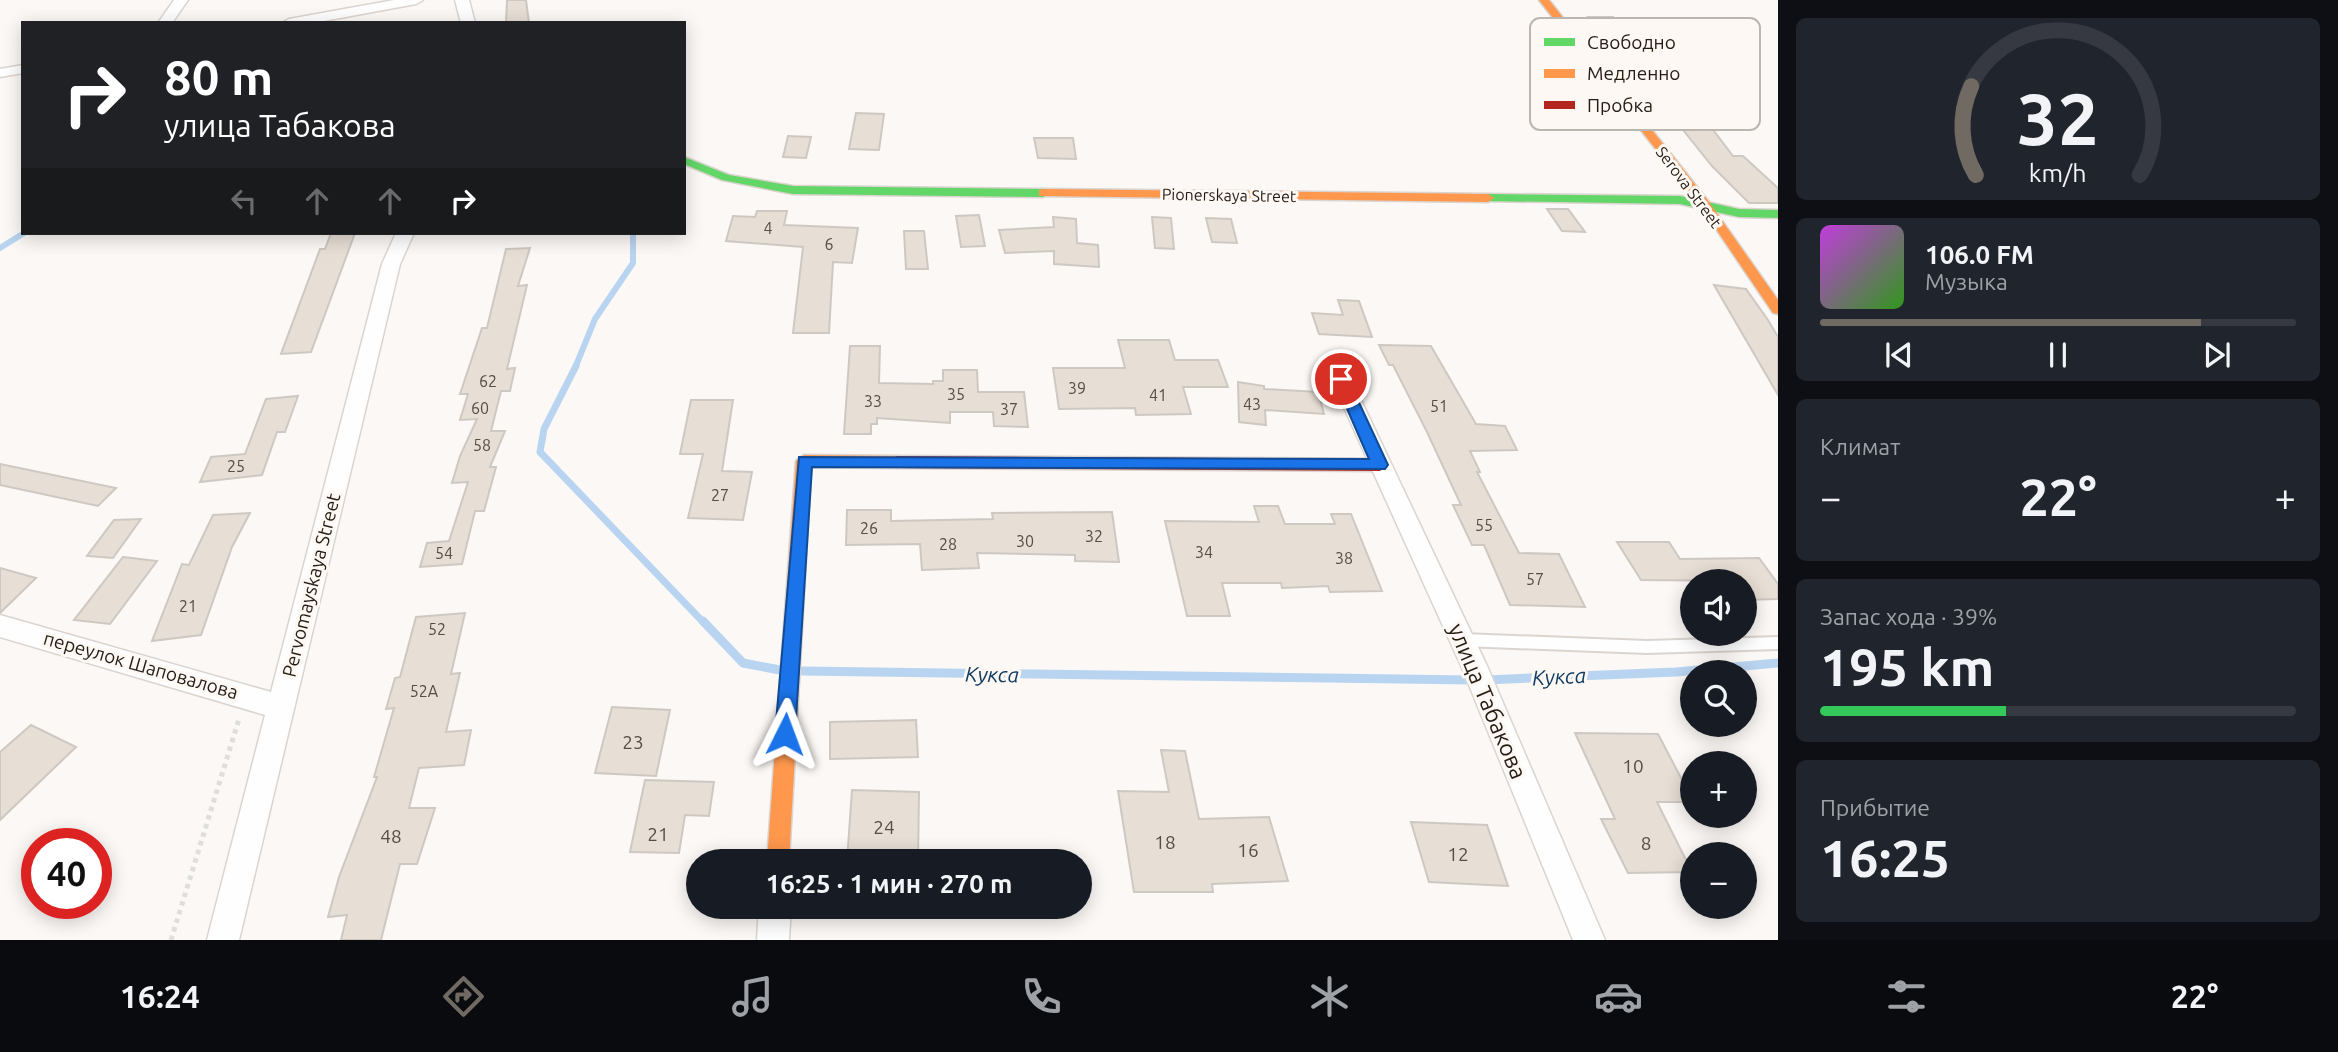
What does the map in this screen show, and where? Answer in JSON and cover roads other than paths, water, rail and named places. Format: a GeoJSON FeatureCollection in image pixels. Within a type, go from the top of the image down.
{"type":"FeatureCollection","features":[{"type":"Feature","properties":{"kind":"street"},"geometry":{"type":"LineString","coordinates":[[166,21],[181,0]]}},
{"type":"Feature","properties":{"kind":"street"},"geometry":{"type":"LineString","coordinates":[[300,21],[416,0]]}},
{"type":"Feature","properties":{"kind":"street"},"geometry":{"type":"LineString","coordinates":[[463,0],[468,21]]}},
{"type":"Feature","properties":{"kind":"street","name":"Serova Street"},"geometry":{"type":"LineString","coordinates":[[1544,0],[1558,18]]}},
{"type":"Feature","properties":{"kind":"street"},"geometry":{"type":"LineString","coordinates":[[0,73],[21,69]]}},
{"type":"Feature","properties":{"kind":"street","name":"Serova Street"},"geometry":{"type":"LineString","coordinates":[[1645,130],[1704,205],[1778,310]]}},
{"type":"Feature","properties":{"kind":"street","name":"Pionerskaya Street"},"geometry":{"type":"LineString","coordinates":[[686,161],[726,178],[793,190],[1680,200],[1739,213],[1778,214]]}},
{"type":"Feature","properties":{"kind":"street","name":"Pervomayskaya Street"},"geometry":{"type":"LineString","coordinates":[[223,940],[391,264],[404,235]]}},
{"type":"Feature","properties":{"kind":"street","name":"улица Табакова"},"geometry":{"type":"LineString","coordinates":[[1341,379],[1463,640],[1589,940]]}},
{"type":"Feature","properties":{"kind":"street"},"geometry":{"type":"LineString","coordinates":[[779,849],[789,656],[804,461],[1380,465]]}},
{"type":"Feature","properties":{"kind":"street","name":"переулок Шаповалова"},"geometry":{"type":"LineString","coordinates":[[0,626],[247,695],[280,708]]}},
{"type":"Feature","properties":{"kind":"street"},"geometry":{"type":"LineString","coordinates":[[773,940],[774,919]]}},
{"type":"Feature","properties":{"kind":"lane"},"geometry":{"type":"LineString","coordinates":[[1463,640],[1647,647],[1778,643]]}},
{"type":"Feature","properties":{"kind":"waterway","name":"Кукса"},"geometry":{"type":"LineString","coordinates":[[0,248],[21,235]]}},
{"type":"Feature","properties":{"kind":"waterway","name":"Кукса"},"geometry":{"type":"LineString","coordinates":[[575,368],[595,319],[633,263],[633,235]]}},
{"type":"Feature","properties":{"kind":"waterway","name":"Кукса"},"geometry":{"type":"LineString","coordinates":[[575,368],[544,429],[540,452],[704,623]]}},
{"type":"Feature","properties":{"kind":"waterway","name":"Кукса"},"geometry":{"type":"LineString","coordinates":[[703,621],[743,663],[780,670]]}},
{"type":"Feature","properties":{"kind":"waterway","name":"Кукса"},"geometry":{"type":"LineString","coordinates":[[1485,680],[1676,672],[1778,663]]}},
{"type":"Feature","properties":{"kind":"waterway","name":"Кукса"},"geometry":{"type":"LineString","coordinates":[[803,671],[1473,680]]}}]}
